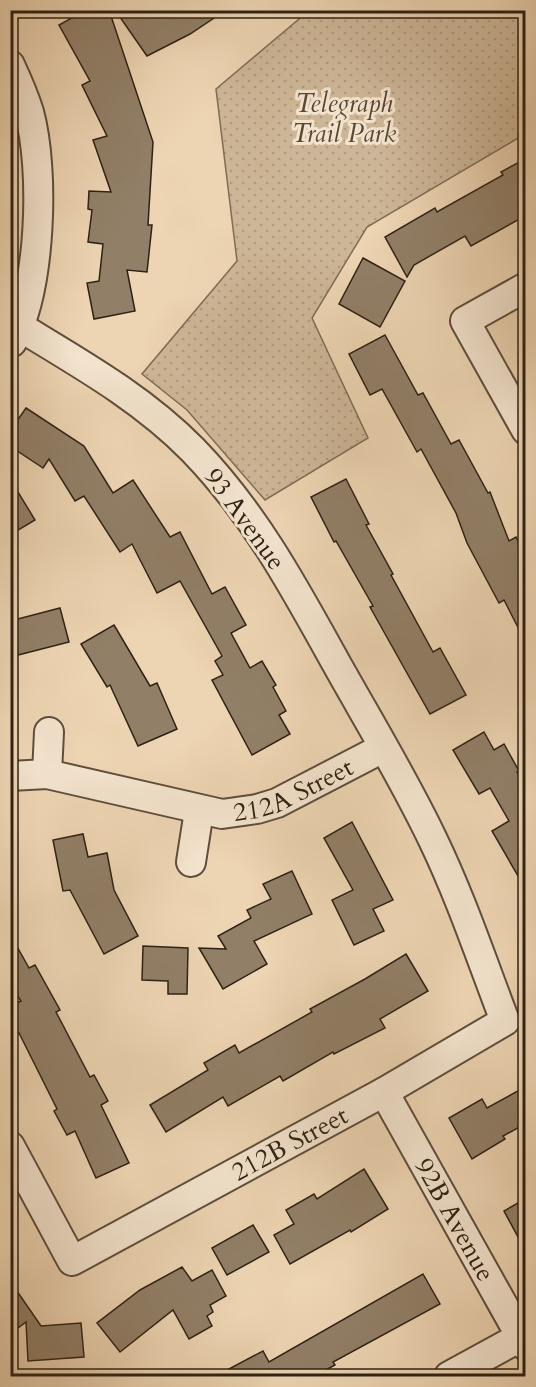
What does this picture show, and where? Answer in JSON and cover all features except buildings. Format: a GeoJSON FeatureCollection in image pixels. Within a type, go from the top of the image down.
{"type":"FeatureCollection","features":[{"type":"Feature","properties":{"kind":"street","name":"93 Avenue"},"geometry":{"type":"LineString","coordinates":[[10,65],[29,113],[39,179],[36,255],[15,335],[110,381],[142,405],[192,449],[247,513],[281,566],[433,841],[505,1021]]}},
{"type":"Feature","properties":{"kind":"street"},"geometry":{"type":"LineString","coordinates":[[525,287],[465,321],[525,430]]}},
{"type":"Feature","properties":{"kind":"street"},"geometry":{"type":"LineString","coordinates":[[47,774],[49,732]]}},
{"type":"Feature","properties":{"kind":"street","name":"212A Street"},"geometry":{"type":"LineString","coordinates":[[10,776],[47,774],[199,811],[222,814],[238,813],[277,803],[383,748]]}},
{"type":"Feature","properties":{"kind":"street","name":"212A Street"},"geometry":{"type":"LineString","coordinates":[[191,862],[199,811]]}},
{"type":"Feature","properties":{"kind":"street","name":"212B Street"},"geometry":{"type":"LineString","coordinates":[[10,1146],[72,1261],[384,1092],[505,1021]]}},
{"type":"Feature","properties":{"kind":"street","name":"92B Avenue"},"geometry":{"type":"LineString","coordinates":[[384,1092],[524,1339]]}},
{"type":"Feature","properties":{"kind":"street"},"geometry":{"type":"LineString","coordinates":[[448,1377],[524,1339]]}},
{"type":"Feature","properties":{"kind":"green space","name":"Telegraph Trail Park"},"geometry":{"type":"Polygon","coordinates":[[[298,11],[525,11],[525,134],[367,227],[312,318],[368,438],[265,500],[187,410],[142,374],[237,261],[216,89],[299,19],[298,11]]]}}]}
